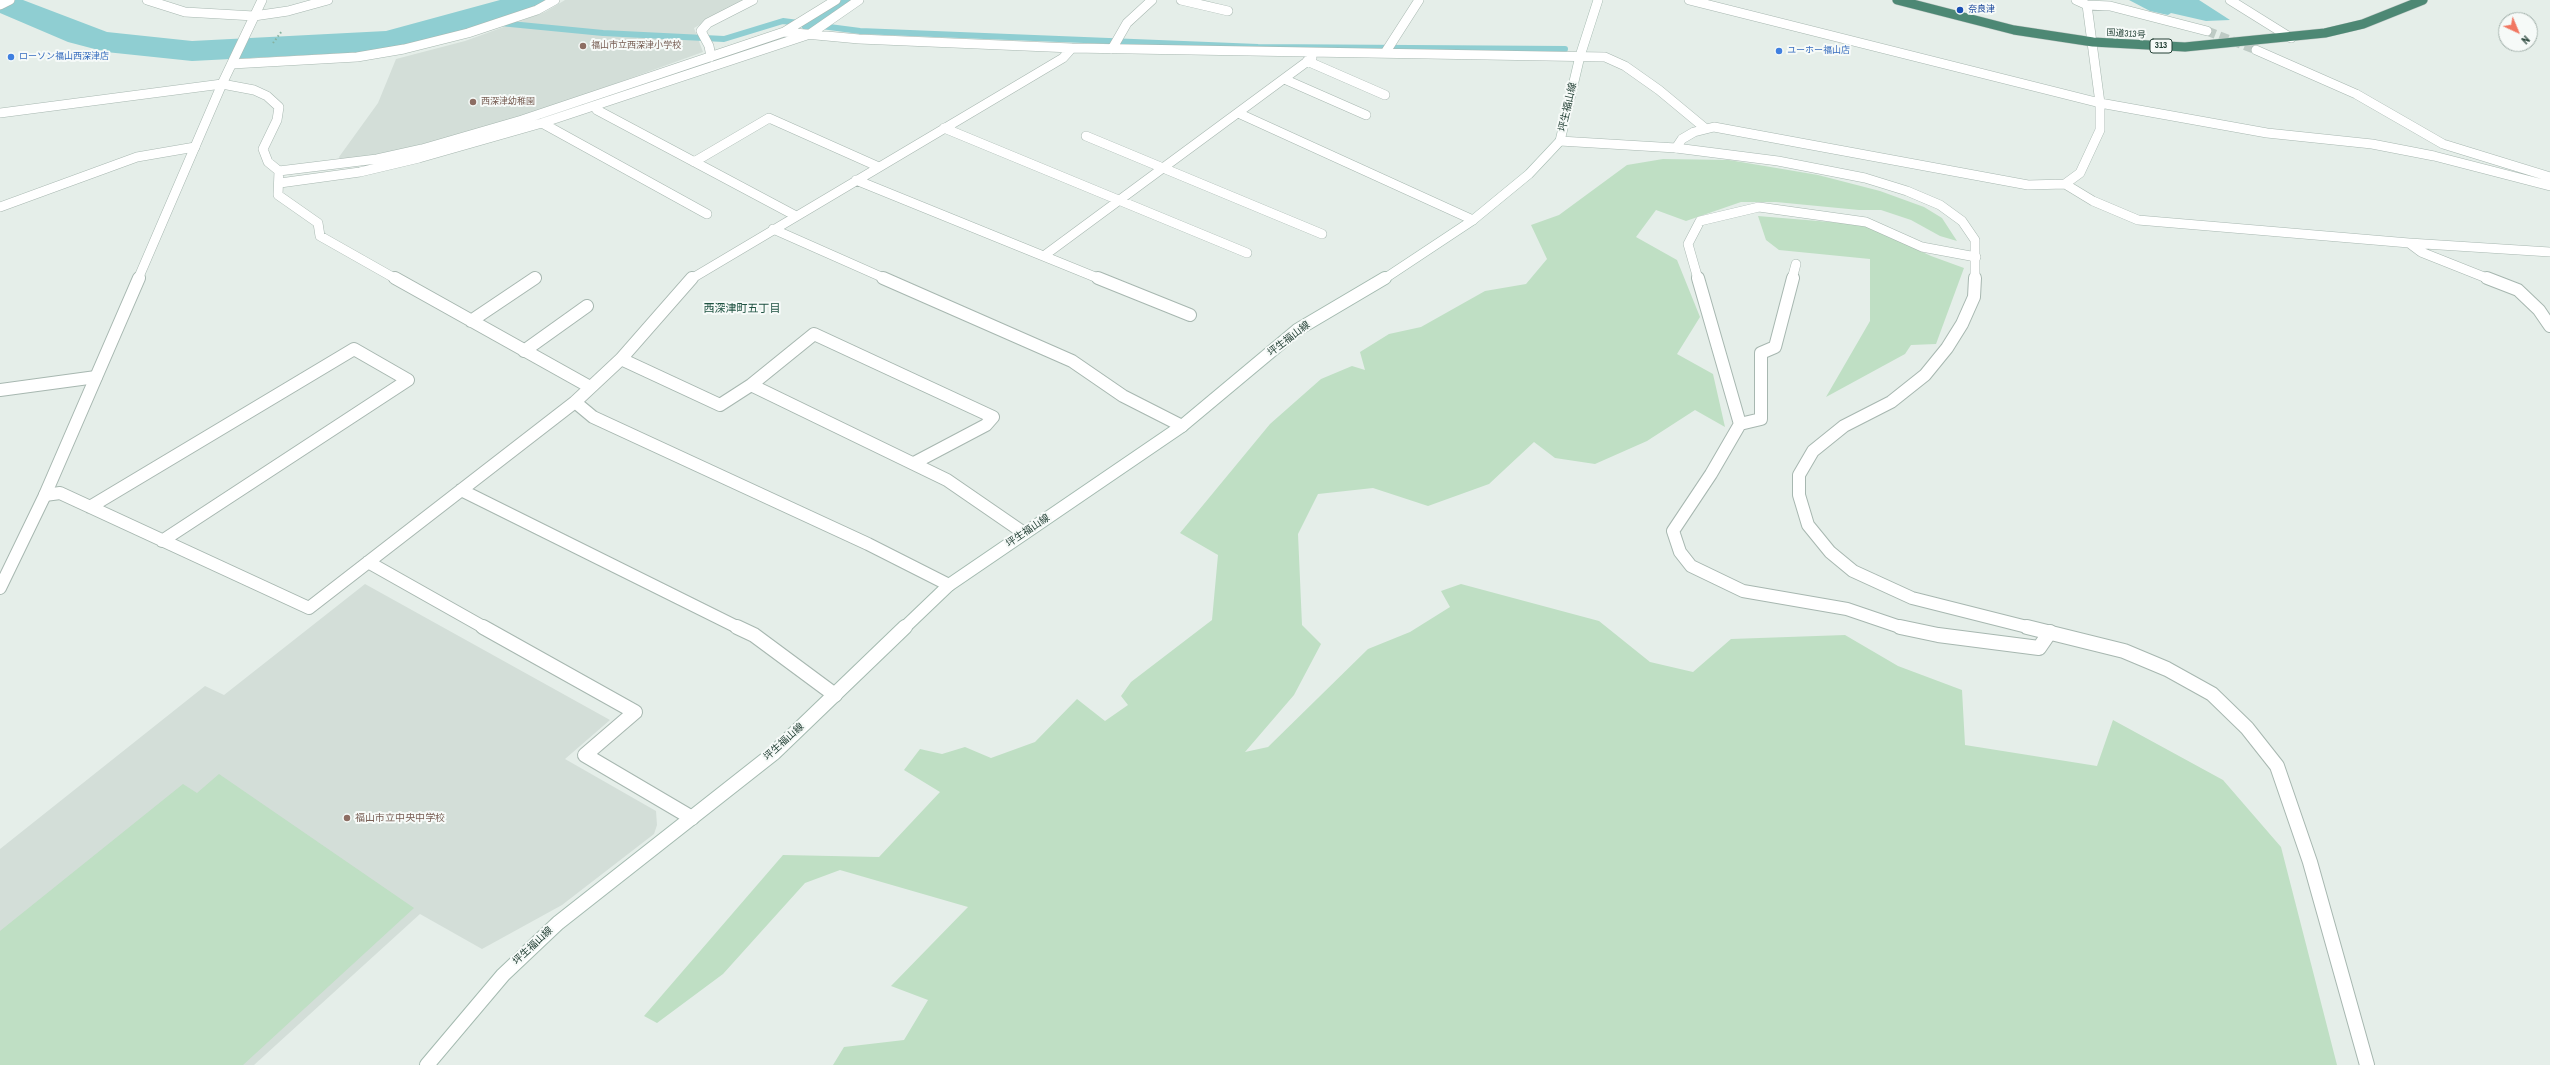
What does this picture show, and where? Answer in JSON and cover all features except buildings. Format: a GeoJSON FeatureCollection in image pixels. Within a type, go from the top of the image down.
{"type":"FeatureCollection","features":[{"type":"Feature","properties":{"kind":"highway","name":"国道313号"},"geometry":{"type":"LineString","coordinates":[[1898,0],[2014,30],[2094,42],[2185,47],[2291,38],[2363,24],[2423,0]]}},
{"type":"Feature","properties":{"kind":"street"},"geometry":{"type":"LineString","coordinates":[[0,5],[10,0]]}},
{"type":"Feature","properties":{"kind":"street"},"geometry":{"type":"LineString","coordinates":[[147,0],[185,12],[254,16],[288,11],[328,0]]}},
{"type":"Feature","properties":{"kind":"street"},"geometry":{"type":"LineString","coordinates":[[0,588],[45,495],[222,84],[262,0]]}},
{"type":"Feature","properties":{"kind":"street"},"geometry":{"type":"LineString","coordinates":[[233,62],[357,56],[404,49],[508,20],[537,10],[555,0]]}},
{"type":"Feature","properties":{"kind":"street"},"geometry":{"type":"LineString","coordinates":[[711,57],[709,46],[701,31],[708,23],[753,0]]}},
{"type":"Feature","properties":{"kind":"street"},"geometry":{"type":"LineString","coordinates":[[0,113],[222,84],[254,90],[267,96],[278,107],[278,120],[263,149],[268,162],[279,171],[334,166],[422,149],[522,120],[788,30],[836,0]]}},
{"type":"Feature","properties":{"kind":"street"},"geometry":{"type":"LineString","coordinates":[[280,183],[360,172],[419,158],[542,123],[812,32],[859,0]]}},
{"type":"Feature","properties":{"kind":"street"},"geometry":{"type":"LineString","coordinates":[[1112,48],[1127,23],[1152,0]]}},
{"type":"Feature","properties":{"kind":"street"},"geometry":{"type":"LineString","coordinates":[[1181,0],[1228,11]]}},
{"type":"Feature","properties":{"kind":"street"},"geometry":{"type":"LineString","coordinates":[[1385,53],[1419,0]]}},
{"type":"Feature","properties":{"kind":"street","name":"坪生福山線"},"geometry":{"type":"LineString","coordinates":[[427,1065],[498,980],[558,923],[774,753],[949,585],[1182,426],[1297,330],[1396,272],[1473,220],[1529,174],[1560,141],[1580,56],[1598,0]]}},
{"type":"Feature","properties":{"kind":"street"},"geometry":{"type":"LineString","coordinates":[[1689,0],[1719,3],[2100,103],[2267,133],[2388,147],[2434,156],[2550,186]]}},
{"type":"Feature","properties":{"kind":"street"},"geometry":{"type":"LineString","coordinates":[[2076,0],[2087,5],[2110,6],[2208,31]]}},
{"type":"Feature","properties":{"kind":"street"},"geometry":{"type":"LineString","coordinates":[[2230,0],[2291,38]]}},
{"type":"Feature","properties":{"kind":"street"},"geometry":{"type":"LineString","coordinates":[[2065,184],[2080,173],[2100,130],[2100,103],[2094,42],[2087,5]]}},
{"type":"Feature","properties":{"kind":"street"},"geometry":{"type":"LineString","coordinates":[[788,30],[859,39],[1309,57],[1385,53],[1605,57],[1625,66],[1659,90],[1706,129]]}},
{"type":"Feature","properties":{"kind":"street"},"geometry":{"type":"LineString","coordinates":[[45,495],[60,494],[309,608],[575,402],[621,359],[692,278],[1063,58],[1072,48]]}},
{"type":"Feature","properties":{"kind":"street"},"geometry":{"type":"LineString","coordinates":[[2256,50],[2356,94],[2443,144],[2550,176]]}},
{"type":"Feature","properties":{"kind":"street"},"geometry":{"type":"LineString","coordinates":[[1045,255],[1284,79],[1309,57]]}},
{"type":"Feature","properties":{"kind":"street"},"geometry":{"type":"LineString","coordinates":[[1309,57],[1384,95]]}},
{"type":"Feature","properties":{"kind":"street"},"geometry":{"type":"LineString","coordinates":[[1284,79],[1366,115]]}},
{"type":"Feature","properties":{"kind":"street"},"geometry":{"type":"LineString","coordinates":[[594,106],[597,110],[796,216]]}},
{"type":"Feature","properties":{"kind":"street"},"geometry":{"type":"LineString","coordinates":[[1238,113],[1473,220]]}},
{"type":"Feature","properties":{"kind":"street"},"geometry":{"type":"LineString","coordinates":[[694,162],[769,118],[879,167]]}},
{"type":"Feature","properties":{"kind":"street"},"geometry":{"type":"LineString","coordinates":[[542,123],[707,214]]}},
{"type":"Feature","properties":{"kind":"street"},"geometry":{"type":"LineString","coordinates":[[1676,148],[1682,140],[1694,132],[1714,127],[2028,185],[2065,184],[2093,201],[2138,220],[2409,243],[2550,252]]}},
{"type":"Feature","properties":{"kind":"street"},"geometry":{"type":"LineString","coordinates":[[944,128],[1247,253]]}},
{"type":"Feature","properties":{"kind":"street"},"geometry":{"type":"LineString","coordinates":[[1086,136],[1164,167],[1322,234]]}},
{"type":"Feature","properties":{"kind":"street"},"geometry":{"type":"LineString","coordinates":[[1560,141],[1676,148],[1778,161],[1865,178],[1907,191],[1940,206],[1962,221],[1975,240],[1976,257],[1974,297],[1962,324],[1947,348],[1925,375],[1891,402],[1844,426],[1813,451],[1799,475],[1799,495],[1808,525],[1830,552],[1853,571],[1912,598],[2124,651],[2167,669],[2212,694],[2248,728],[2277,766],[2310,862],[2367,1065]]}},
{"type":"Feature","properties":{"kind":"street"},"geometry":{"type":"LineString","coordinates":[[0,207],[137,157],[195,147]]}},
{"type":"Feature","properties":{"kind":"street"},"geometry":{"type":"LineString","coordinates":[[279,171],[280,183],[278,195],[318,223],[320,236],[590,387]]}},
{"type":"Feature","properties":{"kind":"street"},"geometry":{"type":"LineString","coordinates":[[856,180],[1045,255],[1190,315]]}},
{"type":"Feature","properties":{"kind":"street"},"geometry":{"type":"LineString","coordinates":[[1976,257],[1922,247],[1866,222],[1759,207],[1700,221],[1688,244],[1740,424],[1711,474],[1673,531],[1680,552],[1691,566],[1743,591],[1847,610],[1907,629],[2038,648],[2050,632]]}},
{"type":"Feature","properties":{"kind":"street"},"geometry":{"type":"LineString","coordinates":[[773,229],[1072,361],[1123,396],[1182,426]]}},
{"type":"Feature","properties":{"kind":"street"},"geometry":{"type":"LineString","coordinates":[[2409,243],[2421,252],[2518,290],[2540,310],[2550,326]]}},
{"type":"Feature","properties":{"kind":"street"},"geometry":{"type":"LineString","coordinates":[[1740,424],[1761,419],[1761,353],[1775,347],[1796,264]]}},
{"type":"Feature","properties":{"kind":"street"},"geometry":{"type":"LineString","coordinates":[[471,321],[535,278]]}},
{"type":"Feature","properties":{"kind":"street"},"geometry":{"type":"LineString","coordinates":[[524,350],[587,306]]}},
{"type":"Feature","properties":{"kind":"street"},"geometry":{"type":"LineString","coordinates":[[621,359],[720,405],[751,385],[814,334],[993,417],[986,424],[914,463]]}},
{"type":"Feature","properties":{"kind":"street"},"geometry":{"type":"LineString","coordinates":[[90,508],[354,349],[408,380],[162,541]]}},
{"type":"Feature","properties":{"kind":"street"},"geometry":{"type":"LineString","coordinates":[[0,390],[96,377]]}},
{"type":"Feature","properties":{"kind":"street"},"geometry":{"type":"LineString","coordinates":[[751,385],[947,480],[1024,533]]}},
{"type":"Feature","properties":{"kind":"street"},"geometry":{"type":"LineString","coordinates":[[575,402],[593,417],[868,544],[949,585]]}},
{"type":"Feature","properties":{"kind":"street"},"geometry":{"type":"LineString","coordinates":[[461,490],[754,635],[835,695]]}},
{"type":"Feature","properties":{"kind":"street"},"geometry":{"type":"LineString","coordinates":[[368,562],[635,712],[585,755],[692,818]]}},
{"type":"Feature","properties":{"kind":"shaded area"},"geometry":{"type":"Polygon","coordinates":[[[565,0],[746,0],[694,28],[703,52],[506,123],[420,147],[341,161],[339,157],[378,103],[396,59],[465,41],[545,12],[565,0]]]}},
{"type":"Feature","properties":{"kind":"shaded area","name":"福山市立中央中学校"},"geometry":{"type":"Polygon","coordinates":[[[365,584],[610,720],[565,759],[656,811],[657,825],[654,834],[562,905],[482,949],[420,914],[254,1065],[0,1065],[0,849],[205,686],[224,695],[365,584]]]}},
{"type":"Feature","properties":{"kind":"green space"},"geometry":{"type":"Polygon","coordinates":[[[1663,159],[1729,160],[1818,175],[1880,191],[1924,207],[1942,218],[1957,241],[1940,236],[1911,220],[1881,210],[1859,210],[1776,202],[1741,202],[1686,221],[1656,210],[1636,237],[1677,260],[1700,317],[1677,354],[1713,374],[1725,427],[1695,410],[1647,441],[1595,464],[1555,458],[1534,442],[1489,484],[1428,506],[1373,488],[1318,494],[1298,534],[1302,625],[1321,644],[1294,695],[1245,752],[1268,747],[1368,649],[1410,632],[1450,607],[1441,591],[1461,584],[1599,621],[1650,662],[1693,672],[1731,639],[1845,635],[1898,666],[1962,690],[1965,745],[2097,766],[2113,720],[2223,780],[2281,847],[2337,1065],[833,1065],[844,1047],[904,1040],[928,1000],[891,986],[968,907],[840,870],[805,883],[723,974],[657,1023],[644,1016],[783,855],[879,857],[940,792],[904,770],[920,749],[942,754],[965,747],[991,758],[1035,742],[1077,699],[1105,721],[1128,705],[1121,696],[1131,682],[1212,620],[1218,555],[1180,533],[1270,424],[1321,379],[1352,366],[1365,370],[1360,352],[1389,334],[1421,327],[1485,291],[1526,284],[1547,259],[1531,225],[1559,215],[1627,165],[1663,159]]]}},
{"type":"Feature","properties":{"kind":"green space"},"geometry":{"type":"Polygon","coordinates":[[[1758,216],[1866,225],[1931,256],[1964,268],[1936,344],[1911,345],[1905,354],[1826,397],[1870,321],[1870,259],[1779,250],[1766,240],[1758,216]]]}},
{"type":"Feature","properties":{"kind":"green space"},"geometry":{"type":"Polygon","coordinates":[[[219,774],[414,908],[243,1065],[0,1065],[0,931],[183,784],[197,793],[219,774]]]}},
{"type":"Feature","properties":{"kind":"water"},"geometry":{"type":"Polygon","coordinates":[[[2129,0],[2199,0],[2230,20],[2206,21],[2171,13],[2168,15],[2150,11],[2129,0]]]}},
{"type":"Feature","properties":{"kind":"waterway"},"geometry":{"type":"LineString","coordinates":[[0,2],[80,35],[106,42],[192,51],[387,41],[502,10],[529,0]]}},
{"type":"Feature","properties":{"kind":"waterway"},"geometry":{"type":"LineString","coordinates":[[810,25],[846,0]]}},
{"type":"Feature","properties":{"kind":"waterway"},"geometry":{"type":"LineString","coordinates":[[469,20],[603,33],[724,39],[783,21],[860,31],[1258,47],[1565,49]]}},
{"type":"Feature","properties":{"kind":"tunnel"},"geometry":{"type":"LineString","coordinates":[[2207,31],[2256,50]]}},
{"type":"Feature","properties":{"kind":"place","name":"奈良津"},"geometry":{"type":"Point","coordinates":[1960,10]}},
{"type":"Feature","properties":{"kind":"place","name":"福山市立西深津小学校"},"geometry":{"type":"Point","coordinates":[583,46]}},
{"type":"Feature","properties":{"kind":"place","name":"ユーホー福山店"},"geometry":{"type":"Point","coordinates":[1779,51]}},
{"type":"Feature","properties":{"kind":"place","name":"ローソン福山西深津店"},"geometry":{"type":"Point","coordinates":[11,57]}},
{"type":"Feature","properties":{"kind":"place","name":"西深津幼稚園"},"geometry":{"type":"Point","coordinates":[473,102]}},
{"type":"Feature","properties":{"kind":"place","name":"福山市立中央中学校"},"geometry":{"type":"Point","coordinates":[347,818]}},
{"type":"Feature","properties":{"kind":"district","name":"西深津町五丁目"},"geometry":{"type":"Point","coordinates":[742,309]}}]}
